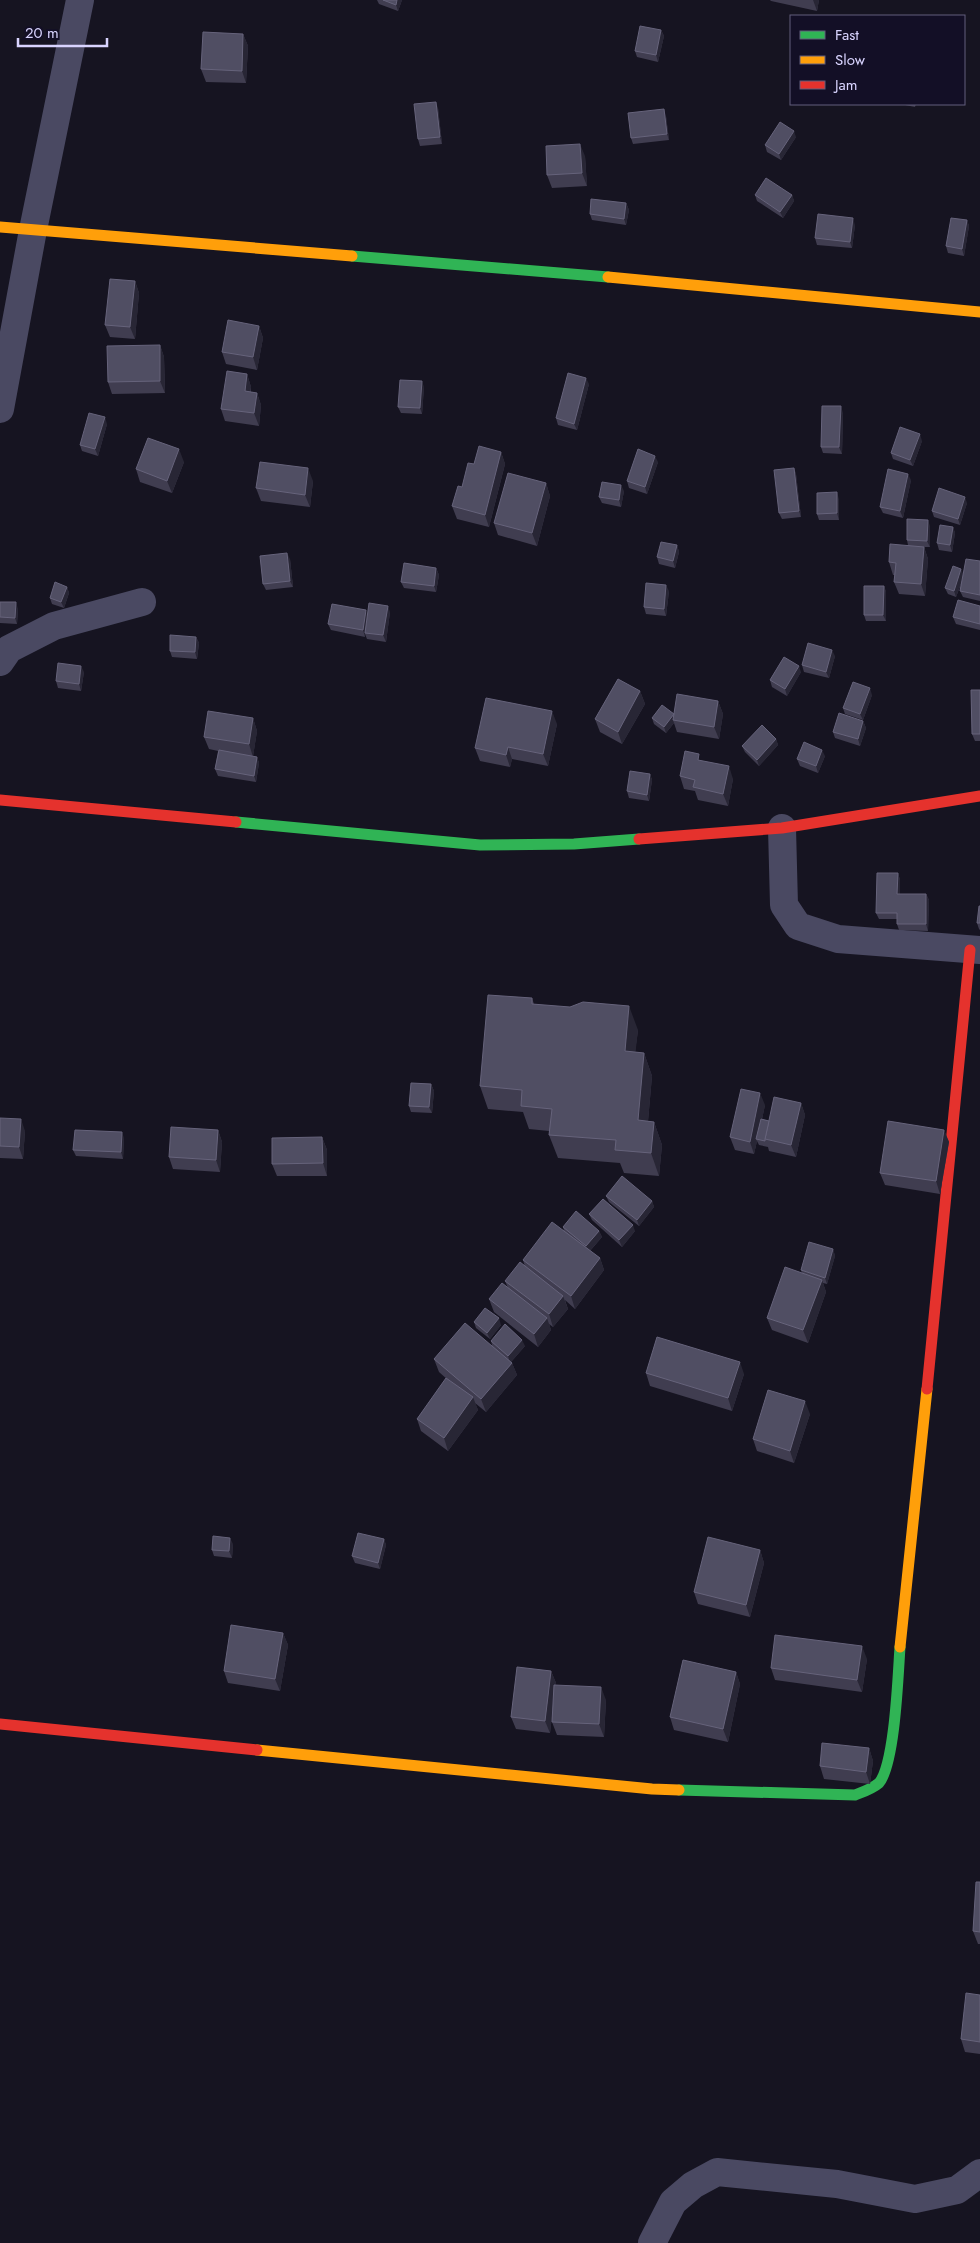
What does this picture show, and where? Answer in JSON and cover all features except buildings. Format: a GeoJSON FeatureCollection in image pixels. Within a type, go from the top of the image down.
{"type":"FeatureCollection","features":[{"type":"Feature","properties":{"kind":"street"},"geometry":{"type":"LineString","coordinates":[[0,409],[33,230],[80,0]]}},
{"type":"Feature","properties":{"kind":"street"},"geometry":{"type":"LineString","coordinates":[[0,226],[674,282],[980,312]]}},
{"type":"Feature","properties":{"kind":"street"},"geometry":{"type":"LineString","coordinates":[[0,662],[9,650],[54,626],[142,602]]}},
{"type":"Feature","properties":{"kind":"street"},"geometry":{"type":"LineString","coordinates":[[0,800],[480,845],[574,844],[782,828],[980,796]]}},
{"type":"Feature","properties":{"kind":"street"},"geometry":{"type":"LineString","coordinates":[[0,1724],[652,1789],[855,1795],[874,1788],[885,1772],[890,1757],[975,950],[838,939],[798,926],[784,905],[782,828]]}},
{"type":"Feature","properties":{"kind":"street"},"geometry":{"type":"LineString","coordinates":[[652,2243],[673,2202],[693,2184],[717,2172],[837,2184],[915,2199],[957,2190],[980,2173]]}},
{"type":"Feature","properties":{"kind":"traffic: fast"},"geometry":{"type":"LineString","coordinates":[[352,256],[608,277]]}},
{"type":"Feature","properties":{"kind":"traffic: fast"},"geometry":{"type":"LineString","coordinates":[[236,822],[480,845],[574,844],[639,839]]}},
{"type":"Feature","properties":{"kind":"traffic: fast"},"geometry":{"type":"LineString","coordinates":[[679,1790],[855,1795],[873,1787],[879,1783],[889,1758],[895,1718],[900,1647]]}},
{"type":"Feature","properties":{"kind":"traffic: slow"},"geometry":{"type":"LineString","coordinates":[[0,227],[352,256]]}},
{"type":"Feature","properties":{"kind":"traffic: slow"},"geometry":{"type":"LineString","coordinates":[[608,277],[980,312]]}},
{"type":"Feature","properties":{"kind":"traffic: slow"},"geometry":{"type":"LineString","coordinates":[[900,1647],[927,1389]]}},
{"type":"Feature","properties":{"kind":"traffic: slow"},"geometry":{"type":"LineString","coordinates":[[257,1750],[652,1789],[679,1790]]}},
{"type":"Feature","properties":{"kind":"traffic: jam"},"geometry":{"type":"LineString","coordinates":[[639,839],[782,828],[980,796]]}},
{"type":"Feature","properties":{"kind":"traffic: jam"},"geometry":{"type":"LineString","coordinates":[[0,800],[236,822]]}},
{"type":"Feature","properties":{"kind":"traffic: jam"},"geometry":{"type":"LineString","coordinates":[[927,1389],[970,950]]}},
{"type":"Feature","properties":{"kind":"traffic: jam"},"geometry":{"type":"LineString","coordinates":[[0,1724],[257,1750]]}}]}
